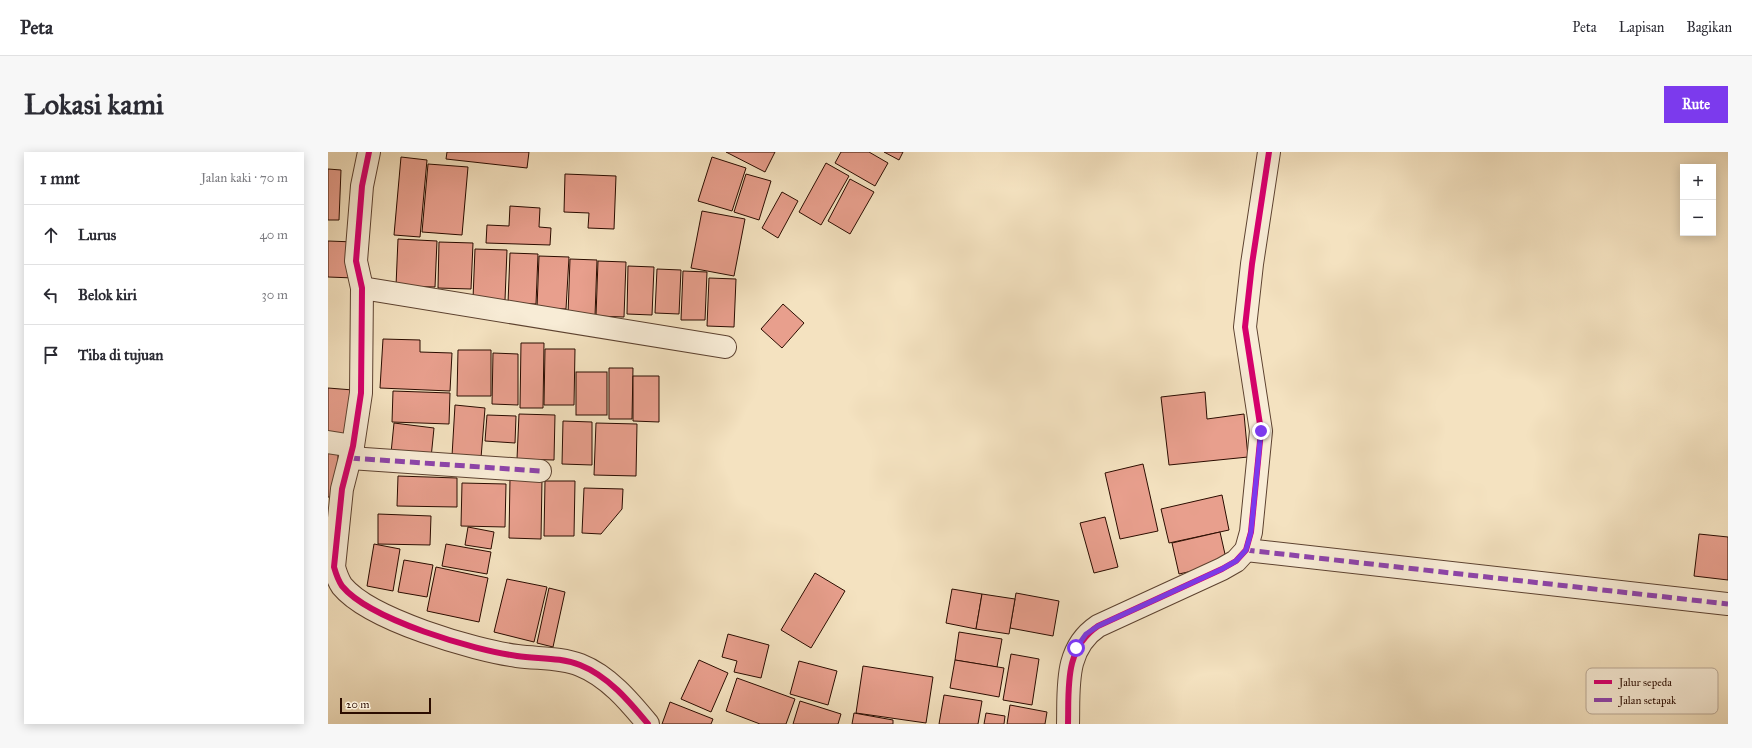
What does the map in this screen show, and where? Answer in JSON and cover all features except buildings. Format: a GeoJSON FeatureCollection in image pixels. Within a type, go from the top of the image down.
{"type":"FeatureCollection","features":[{"type":"Feature","properties":{"kind":"street"},"geometry":{"type":"LineString","coordinates":[[369,152],[362,186],[357,232],[356,262],[362,288],[361,393],[352,452],[342,489],[334,567],[336,576],[343,586],[356,598],[388,618],[426,632],[516,656],[555,659],[579,664],[596,672],[619,692],[648,724]]}},
{"type":"Feature","properties":{"kind":"street"},"geometry":{"type":"LineString","coordinates":[[1068,724],[1070,672],[1076,648],[1086,634],[1098,626],[1222,569],[1236,561],[1246,550],[1251,532],[1261,431],[1245,327],[1252,264],[1269,152]]}},
{"type":"Feature","properties":{"kind":"street"},"geometry":{"type":"LineString","coordinates":[[362,288],[725,347]]}},
{"type":"Feature","properties":{"kind":"street"},"geometry":{"type":"LineString","coordinates":[[328,442],[352,452],[540,471]]}},
{"type":"Feature","properties":{"kind":"street"},"geometry":{"type":"LineString","coordinates":[[1246,550],[1728,604]]}},
{"type":"Feature","properties":{"kind":"marked path"},"geometry":{"type":"LineString","coordinates":[[350,458],[540,471]]}},
{"type":"Feature","properties":{"kind":"marked path"},"geometry":{"type":"LineString","coordinates":[[1245,551],[1728,604]]}},
{"type":"Feature","properties":{"kind":"cycle path"},"geometry":{"type":"LineString","coordinates":[[369,152],[362,186],[356,261],[362,288],[361,393],[353,446],[342,489],[334,567],[336,575],[342,586],[356,599],[398,622],[424,632],[498,653],[525,657],[557,659],[580,665],[609,682],[626,698],[648,724]]}},
{"type":"Feature","properties":{"kind":"cycle path"},"geometry":{"type":"LineString","coordinates":[[1068,724],[1068,696],[1071,670],[1074,657],[1079,646],[1087,635],[1098,626],[1222,569],[1236,561],[1246,550],[1251,532],[1261,431],[1245,327],[1252,264],[1269,152]]}},
{"type":"Feature","properties":{"kind":"route"},"geometry":{"type":"LineString","coordinates":[[1076,648],[1086,634],[1098,626],[1222,569],[1236,561],[1246,550],[1251,532],[1261,431]]}}]}
